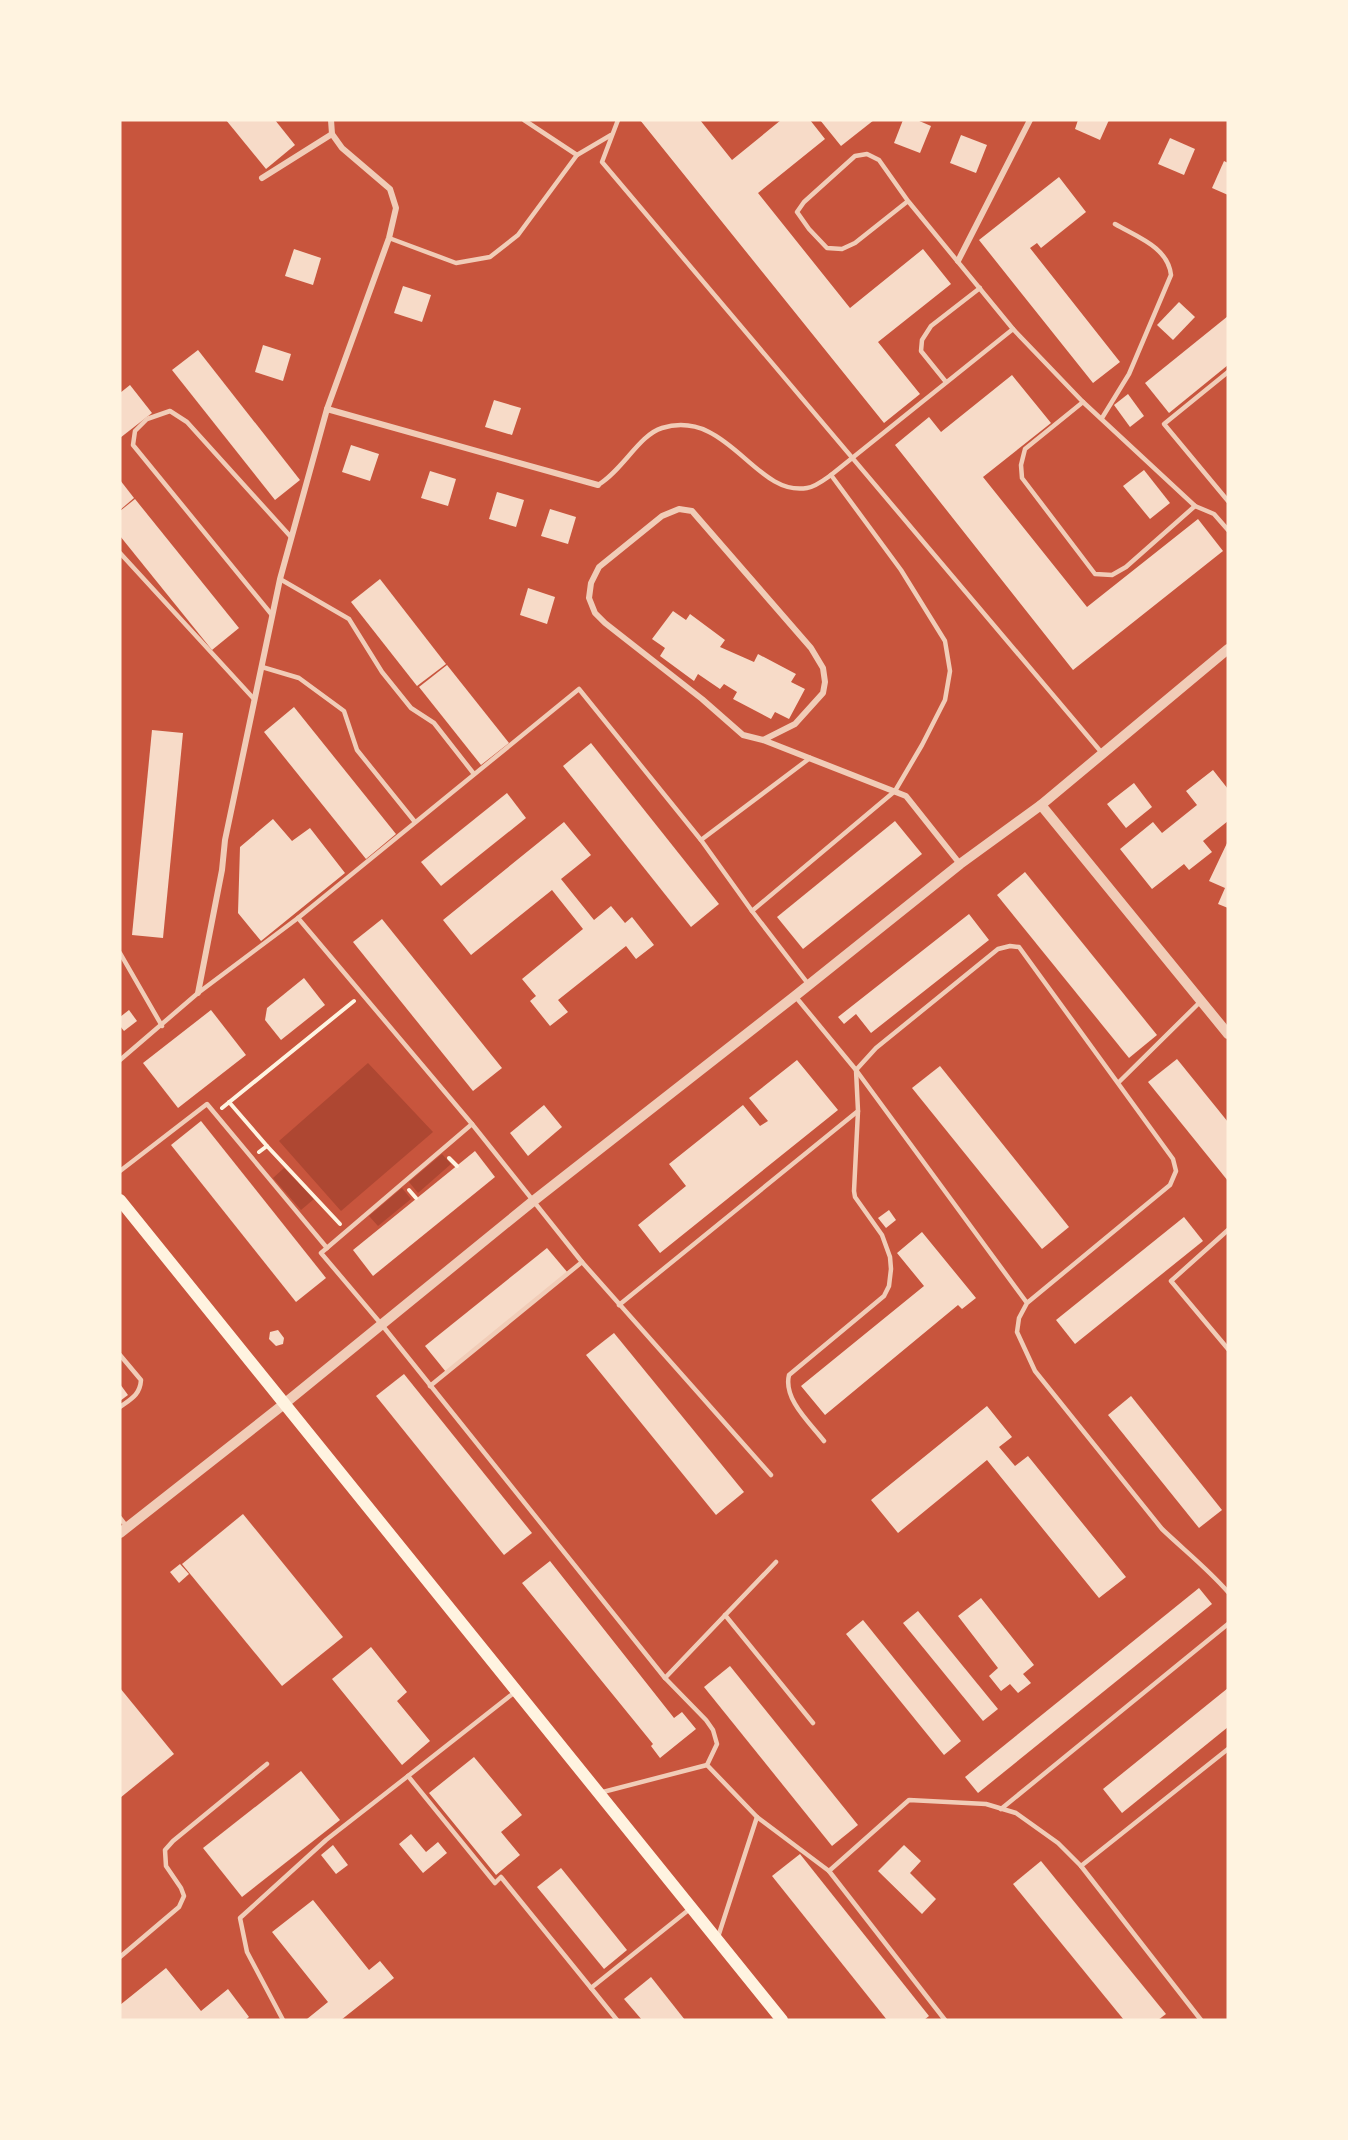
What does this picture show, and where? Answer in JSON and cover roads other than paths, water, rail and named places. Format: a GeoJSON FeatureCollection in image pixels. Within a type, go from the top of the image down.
{"type":"FeatureCollection","features":[{"type":"Feature","properties":{"kind":"main road"},"geometry":{"type":"LineString","coordinates":[[120,1200],[782,2020]]}},
{"type":"Feature","properties":{"kind":"street"},"geometry":{"type":"LineString","coordinates":[[198,993],[222,870],[225,840],[280,579],[327,409],[389,238],[396,208],[390,189],[342,148],[332,134],[331,120]]}},
{"type":"Feature","properties":{"kind":"street"},"geometry":{"type":"LineString","coordinates":[[958,261],[1030,120]]}},
{"type":"Feature","properties":{"kind":"street"},"geometry":{"type":"LineString","coordinates":[[262,178],[332,134]]}},
{"type":"Feature","properties":{"kind":"street"},"geometry":{"type":"LineString","coordinates":[[327,409],[598,485]]}},
{"type":"Feature","properties":{"kind":"street"},"geometry":{"type":"LineString","coordinates":[[763,740],[795,724],[823,693],[825,682],[823,668],[811,648],[692,511],[679,509],[662,516],[599,567],[591,583],[589,598],[595,613],[743,735],[763,740],[906,796],[960,864]]}},
{"type":"Feature","properties":{"kind":"street"},"geometry":{"type":"LineString","coordinates":[[124,1530],[284,1404],[532,1202],[960,864],[1041,805],[1228,649]]}},
{"type":"Feature","properties":{"kind":"street"},"geometry":{"type":"LineString","coordinates":[[1041,805],[1228,1034]]}},
{"type":"Feature","properties":{"kind":"lane"},"geometry":{"type":"LineString","coordinates":[[524,120],[577,155]]}},
{"type":"Feature","properties":{"kind":"lane"},"geometry":{"type":"LineString","coordinates":[[618,120],[602,162],[1102,753]]}},
{"type":"Feature","properties":{"kind":"lane"},"geometry":{"type":"LineString","coordinates":[[389,238],[456,263],[490,256],[519,235],[577,155],[611,135]]}},
{"type":"Feature","properties":{"kind":"lane"},"geometry":{"type":"LineString","coordinates":[[908,201],[855,243],[842,249],[827,248],[808,229],[797,212],[804,202],[855,156],[867,153],[879,160],[908,201],[1013,329],[1083,402],[1195,506],[1214,514],[1228,530]]}},
{"type":"Feature","properties":{"kind":"lane"},"geometry":{"type":"LineString","coordinates":[[1102,418],[1128,374],[1171,275],[1170,262],[1158,249],[1115,224]]}},
{"type":"Feature","properties":{"kind":"lane"},"geometry":{"type":"LineString","coordinates":[[946,382],[921,351],[922,340],[931,326],[980,288]]}},
{"type":"Feature","properties":{"kind":"lane"},"geometry":{"type":"LineString","coordinates":[[598,485],[615,472],[644,438],[661,428],[686,424],[719,436],[779,485],[792,489],[809,488],[831,476],[1013,329]]}},
{"type":"Feature","properties":{"kind":"lane"},"geometry":{"type":"LineString","coordinates":[[1228,372],[1164,424],[1228,501]]}},
{"type":"Feature","properties":{"kind":"lane"},"geometry":{"type":"LineString","coordinates":[[1083,402],[1025,449],[1021,465],[1022,478],[1095,574],[1112,575],[1126,567],[1195,506]]}},
{"type":"Feature","properties":{"kind":"lane"},"geometry":{"type":"LineString","coordinates":[[272,615],[134,445],[135,431],[147,419],[171,411],[187,422],[291,537]]}},
{"type":"Feature","properties":{"kind":"lane"},"geometry":{"type":"LineString","coordinates":[[752,911],[895,791],[945,700],[950,671],[945,641],[901,570],[831,476]]}},
{"type":"Feature","properties":{"kind":"lane"},"geometry":{"type":"LineString","coordinates":[[120,553],[254,699]]}},
{"type":"Feature","properties":{"kind":"lane"},"geometry":{"type":"LineString","coordinates":[[280,579],[349,619],[382,672],[411,708],[434,723],[474,774]]}},
{"type":"Feature","properties":{"kind":"lane"},"geometry":{"type":"LineString","coordinates":[[262,667],[299,678],[344,711],[357,750],[415,822]]}},
{"type":"Feature","properties":{"kind":"lane"},"geometry":{"type":"LineString","coordinates":[[120,1060],[198,993],[298,918],[579,689],[701,840],[809,985]]}},
{"type":"Feature","properties":{"kind":"lane"},"geometry":{"type":"LineString","coordinates":[[701,840],[810,758]]}},
{"type":"Feature","properties":{"kind":"lane"},"geometry":{"type":"LineString","coordinates":[[298,918],[472,1124],[582,1262],[771,1475]]}},
{"type":"Feature","properties":{"kind":"lane"},"geometry":{"type":"LineString","coordinates":[[824,1441],[792,1399],[787,1382],[789,1375],[884,1296],[889,1286],[891,1269],[890,1257],[882,1235],[855,1197],[858,1111],[856,1070],[876,1048],[998,949],[1010,946],[1018,948],[1119,1082],[1173,1159],[1176,1171],[1170,1185],[1027,1303],[1019,1318],[1017,1332],[1035,1371],[1162,1529],[1213,1575],[1228,1592]]}},
{"type":"Feature","properties":{"kind":"lane"},"geometry":{"type":"LineString","coordinates":[[120,953],[162,1026]]}},
{"type":"Feature","properties":{"kind":"lane"},"geometry":{"type":"LineString","coordinates":[[795,996],[856,1070],[1027,1303]]}},
{"type":"Feature","properties":{"kind":"lane"},"geometry":{"type":"LineString","coordinates":[[1119,1082],[1201,1001]]}},
{"type":"Feature","properties":{"kind":"lane"},"geometry":{"type":"LineString","coordinates":[[120,1171],[207,1104],[327,1248]]}},
{"type":"Feature","properties":{"kind":"lane"},"geometry":{"type":"LineString","coordinates":[[619,1305],[858,1111]]}},
{"type":"Feature","properties":{"kind":"lane"},"geometry":{"type":"LineString","coordinates":[[472,1124],[321,1253],[382,1325],[665,1678],[713,1730],[717,1744],[707,1765]]}},
{"type":"Feature","properties":{"kind":"lane"},"geometry":{"type":"LineString","coordinates":[[1228,1230],[1171,1281],[1228,1349]]}},
{"type":"Feature","properties":{"kind":"lane"},"geometry":{"type":"LineString","coordinates":[[430,1386],[582,1262]]}},
{"type":"Feature","properties":{"kind":"lane"},"geometry":{"type":"LineString","coordinates":[[120,1355],[141,1380],[137,1395],[120,1407]]}},
{"type":"Feature","properties":{"kind":"lane"},"geometry":{"type":"LineString","coordinates":[[120,1518],[124,1530]]}},
{"type":"Feature","properties":{"kind":"lane"},"geometry":{"type":"LineString","coordinates":[[665,1678],[776,1562]]}},
{"type":"Feature","properties":{"kind":"lane"},"geometry":{"type":"LineString","coordinates":[[725,1615],[813,1723]]}},
{"type":"Feature","properties":{"kind":"lane"},"geometry":{"type":"LineString","coordinates":[[1001,1809],[1228,1624]]}},
{"type":"Feature","properties":{"kind":"lane"},"geometry":{"type":"LineString","coordinates":[[283,2020],[247,1952],[240,1918],[326,1840],[517,1690]]}},
{"type":"Feature","properties":{"kind":"lane"},"geometry":{"type":"LineString","coordinates":[[1081,1866],[1228,1749]]}},
{"type":"Feature","properties":{"kind":"lane"},"geometry":{"type":"LineString","coordinates":[[120,1957],[179,1907],[184,1896],[166,1866],[165,1850],[173,1840],[267,1764]]}},
{"type":"Feature","properties":{"kind":"lane"},"geometry":{"type":"LineString","coordinates":[[599,1792],[707,1765]]}},
{"type":"Feature","properties":{"kind":"lane"},"geometry":{"type":"LineString","coordinates":[[707,1765],[758,1816],[829,1871],[945,2020]]}},
{"type":"Feature","properties":{"kind":"lane"},"geometry":{"type":"LineString","coordinates":[[408,1776],[495,1882],[501,1877],[617,2020]]}},
{"type":"Feature","properties":{"kind":"lane"},"geometry":{"type":"LineString","coordinates":[[829,1871],[909,1800],[986,1804],[1016,1813],[1058,1843],[1081,1866],[1199,2019]]}},
{"type":"Feature","properties":{"kind":"lane"},"geometry":{"type":"LineString","coordinates":[[717,1940],[758,1816]]}},
{"type":"Feature","properties":{"kind":"lane"},"geometry":{"type":"LineString","coordinates":[[591,1988],[691,1908]]}}]}
